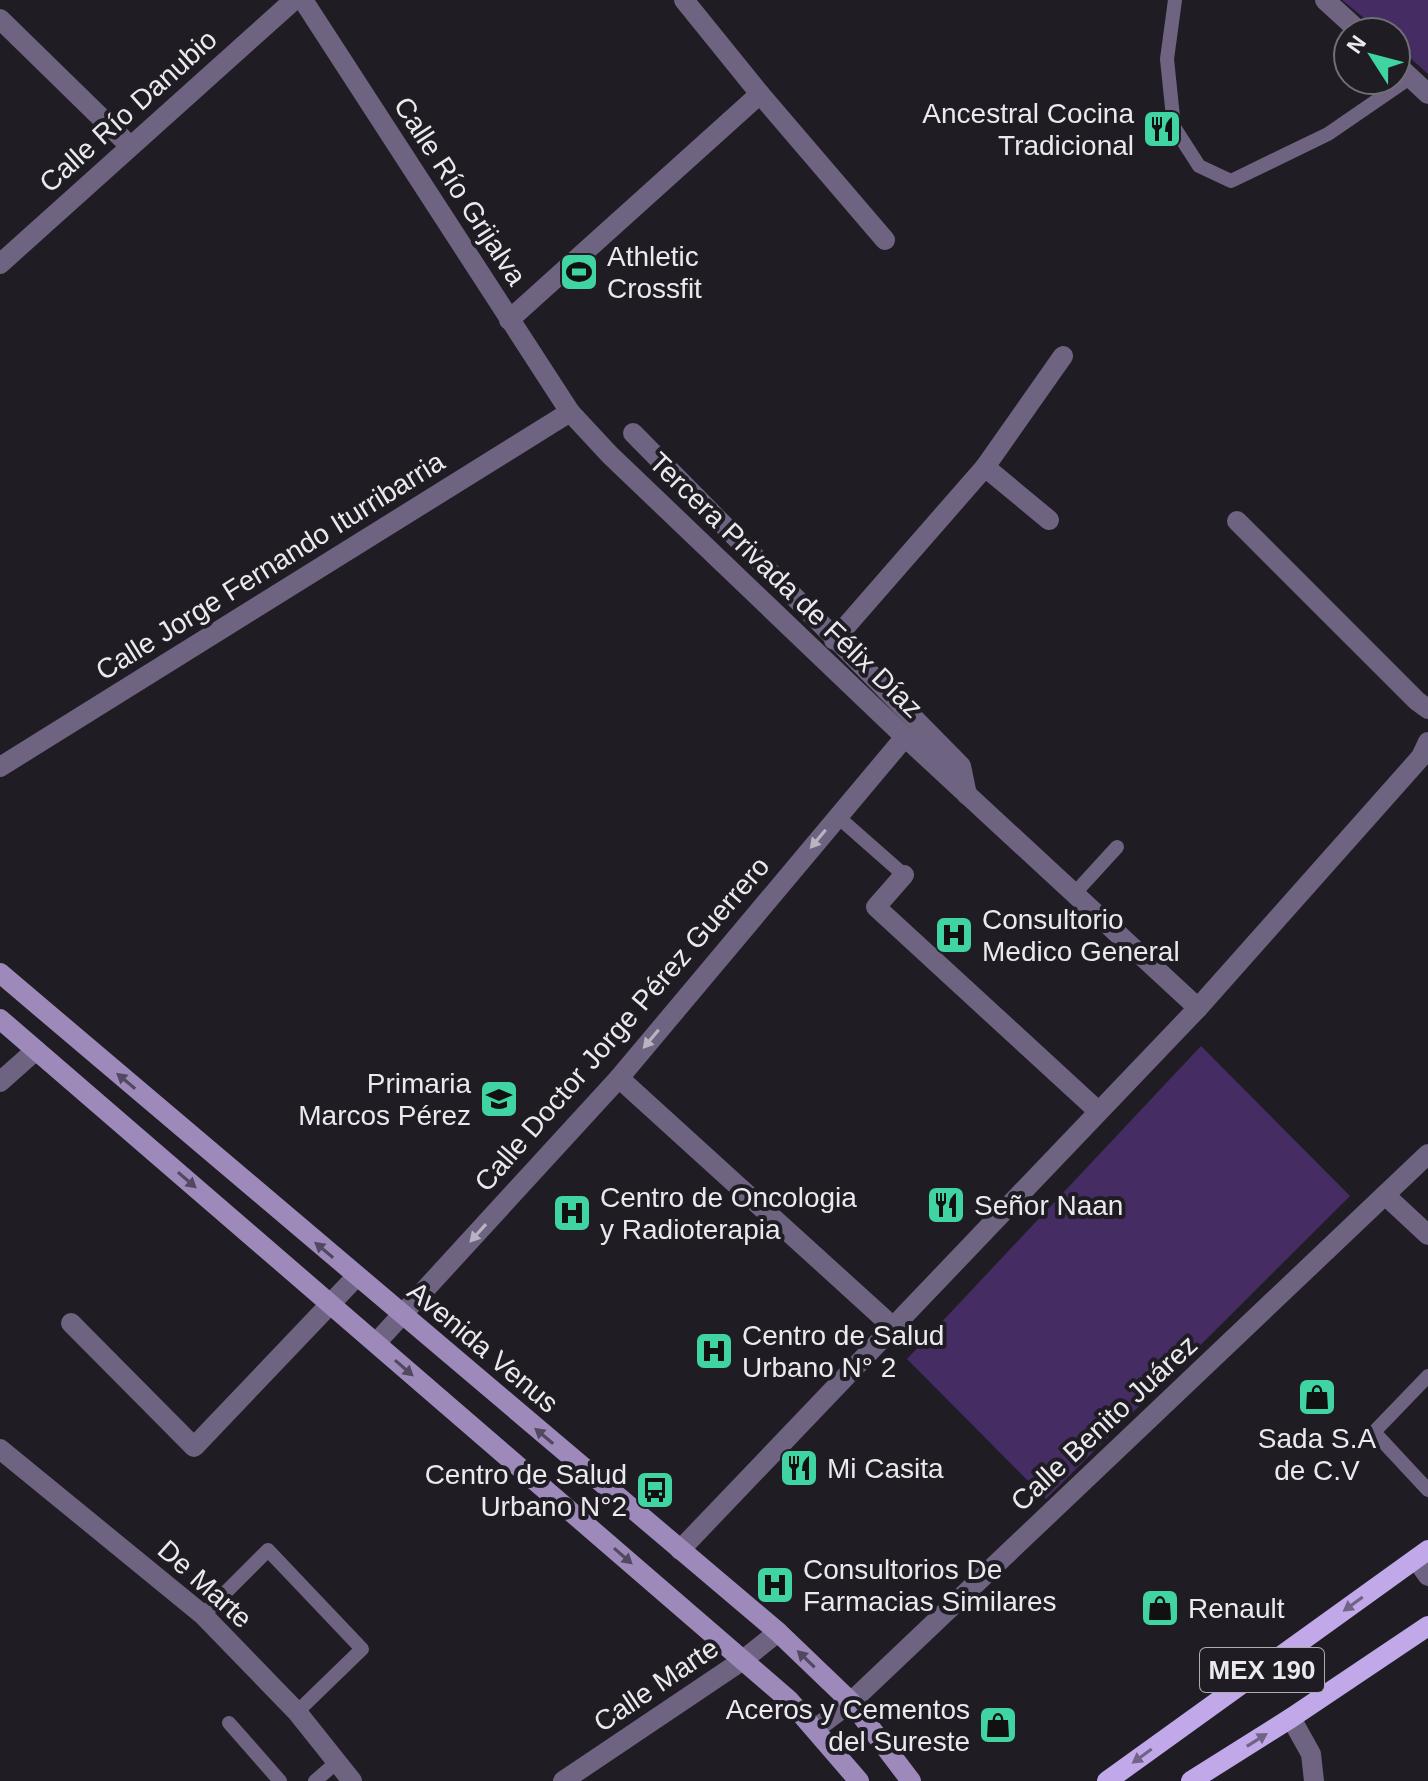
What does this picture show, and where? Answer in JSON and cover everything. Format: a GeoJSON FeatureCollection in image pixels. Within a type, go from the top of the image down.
{"type":"FeatureCollection","features":[{"type":"Feature","properties":{"kind":"main road","name":"Avenida Venus"},"geometry":{"type":"LineString","coordinates":[[0,973],[778,1632],[851,1702],[911,1781]]}},
{"type":"Feature","properties":{"kind":"main road"},"geometry":{"type":"LineString","coordinates":[[0,1019],[789,1700],[859,1781]]}},
{"type":"Feature","properties":{"kind":"main road","name":"MEX 190"},"geometry":{"type":"LineString","coordinates":[[1107,1781],[1424,1561]]}},
{"type":"Feature","properties":{"kind":"main road","name":"MEX 190"},"geometry":{"type":"LineString","coordinates":[[1191,1781],[1428,1626]]}},
{"type":"Feature","properties":{"kind":"street","name":"Calle Río Danubio"},"geometry":{"type":"LineString","coordinates":[[1,264],[294,0]]}},
{"type":"Feature","properties":{"kind":"street","name":"Calle Río Grijalva"},"geometry":{"type":"LineString","coordinates":[[303,0],[570,412]]}},
{"type":"Feature","properties":{"kind":"street"},"geometry":{"type":"LineString","coordinates":[[684,0],[885,240]]}},
{"type":"Feature","properties":{"kind":"street"},"geometry":{"type":"LineString","coordinates":[[1325,0],[1342,16]]}},
{"type":"Feature","properties":{"kind":"street"},"geometry":{"type":"LineString","coordinates":[[0,19],[130,146]]}},
{"type":"Feature","properties":{"kind":"street"},"geometry":{"type":"LineString","coordinates":[[1412,79],[1428,94]]}},
{"type":"Feature","properties":{"kind":"street"},"geometry":{"type":"LineString","coordinates":[[509,320],[760,94]]}},
{"type":"Feature","properties":{"kind":"street"},"geometry":{"type":"LineString","coordinates":[[834,640],[985,467],[1063,356]]}},
{"type":"Feature","properties":{"kind":"street","name":"Tercera Privada de Félix Díaz"},"geometry":{"type":"LineString","coordinates":[[570,412],[610,455],[905,737],[1198,1008]]}},
{"type":"Feature","properties":{"kind":"street","name":"Calle Jorge Fernando Iturribarria"},"geometry":{"type":"LineString","coordinates":[[0,767],[570,412]]}},
{"type":"Feature","properties":{"kind":"street","name":"Tercera Privada de Félix Díaz"},"geometry":{"type":"LineString","coordinates":[[633,433],[961,766],[967,795]]}},
{"type":"Feature","properties":{"kind":"street"},"geometry":{"type":"LineString","coordinates":[[985,467],[1049,520]]}},
{"type":"Feature","properties":{"kind":"street"},"geometry":{"type":"LineString","coordinates":[[1237,521],[1428,709]]}},
{"type":"Feature","properties":{"kind":"street","name":"Calle Doctor Jorge Pérez Guerrero"},"geometry":{"type":"LineString","coordinates":[[376,1343],[619,1078],[905,737]]}},
{"type":"Feature","properties":{"kind":"street"},"geometry":{"type":"LineString","coordinates":[[680,1550],[1198,1008],[1421,757],[1428,742]]}},
{"type":"Feature","properties":{"kind":"street"},"geometry":{"type":"LineString","coordinates":[[904,875],[876,907],[1098,1111]]}},
{"type":"Feature","properties":{"kind":"street"},"geometry":{"type":"LineString","coordinates":[[0,1082],[36,1050]]}},
{"type":"Feature","properties":{"kind":"street"},"geometry":{"type":"LineString","coordinates":[[619,1078],[892,1326]]}},
{"type":"Feature","properties":{"kind":"street","name":"Calle Benito Juárez"},"geometry":{"type":"LineString","coordinates":[[815,1729],[851,1702],[1428,1154]]}},
{"type":"Feature","properties":{"kind":"street"},"geometry":{"type":"LineString","coordinates":[[1385,1195],[1428,1235]]}},
{"type":"Feature","properties":{"kind":"street"},"geometry":{"type":"LineString","coordinates":[[71,1323],[194,1447],[356,1277]]}},
{"type":"Feature","properties":{"kind":"street","name":"De Marte"},"geometry":{"type":"LineString","coordinates":[[0,1449],[203,1615],[297,1712],[352,1781]]}},
{"type":"Feature","properties":{"kind":"street","name":"Calle Marte"},"geometry":{"type":"LineString","coordinates":[[563,1781],[743,1660],[778,1632]]}},
{"type":"Feature","properties":{"kind":"street"},"geometry":{"type":"LineString","coordinates":[[1291,1718],[1311,1754],[1314,1781]]}},
{"type":"Feature","properties":{"kind":"lane"},"geometry":{"type":"LineString","coordinates":[[1175,0],[1167,59],[1174,127],[1199,166],[1231,181],[1328,134],[1373,96]]}},
{"type":"Feature","properties":{"kind":"lane"},"geometry":{"type":"LineString","coordinates":[[837,816],[904,875]]}},
{"type":"Feature","properties":{"kind":"lane"},"geometry":{"type":"LineString","coordinates":[[1074,894],[1117,847]]}},
{"type":"Feature","properties":{"kind":"lane"},"geometry":{"type":"LineString","coordinates":[[1428,1376],[1374,1432],[1428,1490]]}},
{"type":"Feature","properties":{"kind":"lane"},"geometry":{"type":"LineString","coordinates":[[203,1615],[268,1550],[362,1649],[297,1712]]}},
{"type":"Feature","properties":{"kind":"lane"},"geometry":{"type":"LineString","coordinates":[[229,1723],[280,1781]]}},
{"type":"Feature","properties":{"kind":"lane"},"geometry":{"type":"LineString","coordinates":[[315,1781],[337,1762]]}},
{"type":"Feature","properties":{"kind":"shaded area"},"geometry":{"type":"Polygon","coordinates":[[[1342,0],[1428,0],[1428,74],[1412,60],[1412,16],[1362,16],[1342,0]]]}},
{"type":"Feature","properties":{"kind":"shaded area"},"geometry":{"type":"Polygon","coordinates":[[[1201,1046],[1350,1196],[1046,1499],[907,1359],[1201,1046]]]}},
{"type":"Feature","properties":{"kind":"place","name":"Ancestral Cocina Tradicional"},"geometry":{"type":"Point","coordinates":[1162,129]}},
{"type":"Feature","properties":{"kind":"place","name":"Athletic Crossfit"},"geometry":{"type":"Point","coordinates":[579,272]}},
{"type":"Feature","properties":{"kind":"place","name":"Consultorio Medico General"},"geometry":{"type":"Point","coordinates":[954,935]}},
{"type":"Feature","properties":{"kind":"place","name":"Primaria Marcos Pérez"},"geometry":{"type":"Point","coordinates":[499,1099]}},
{"type":"Feature","properties":{"kind":"place","name":"Señor Naan"},"geometry":{"type":"Point","coordinates":[946,1205]}},
{"type":"Feature","properties":{"kind":"place","name":"Centro de Oncologia y Radioterapia"},"geometry":{"type":"Point","coordinates":[572,1213]}},
{"type":"Feature","properties":{"kind":"place","name":"Centro de Salud Urbano N° 2"},"geometry":{"type":"Point","coordinates":[714,1351]}},
{"type":"Feature","properties":{"kind":"place","name":"Sada S.A de C.V"},"geometry":{"type":"Point","coordinates":[1317,1397]}},
{"type":"Feature","properties":{"kind":"place","name":"Mi Casita"},"geometry":{"type":"Point","coordinates":[799,1468]}},
{"type":"Feature","properties":{"kind":"place","name":"Centro de Salud Urbano N°2"},"geometry":{"type":"Point","coordinates":[655,1490]}},
{"type":"Feature","properties":{"kind":"place","name":"Consultorios De Farmacias Similares"},"geometry":{"type":"Point","coordinates":[775,1585]}},
{"type":"Feature","properties":{"kind":"place","name":"Renault"},"geometry":{"type":"Point","coordinates":[1160,1608]}},
{"type":"Feature","properties":{"kind":"place","name":"Aceros y Cementos del Sureste"},"geometry":{"type":"Point","coordinates":[998,1725]}}]}
